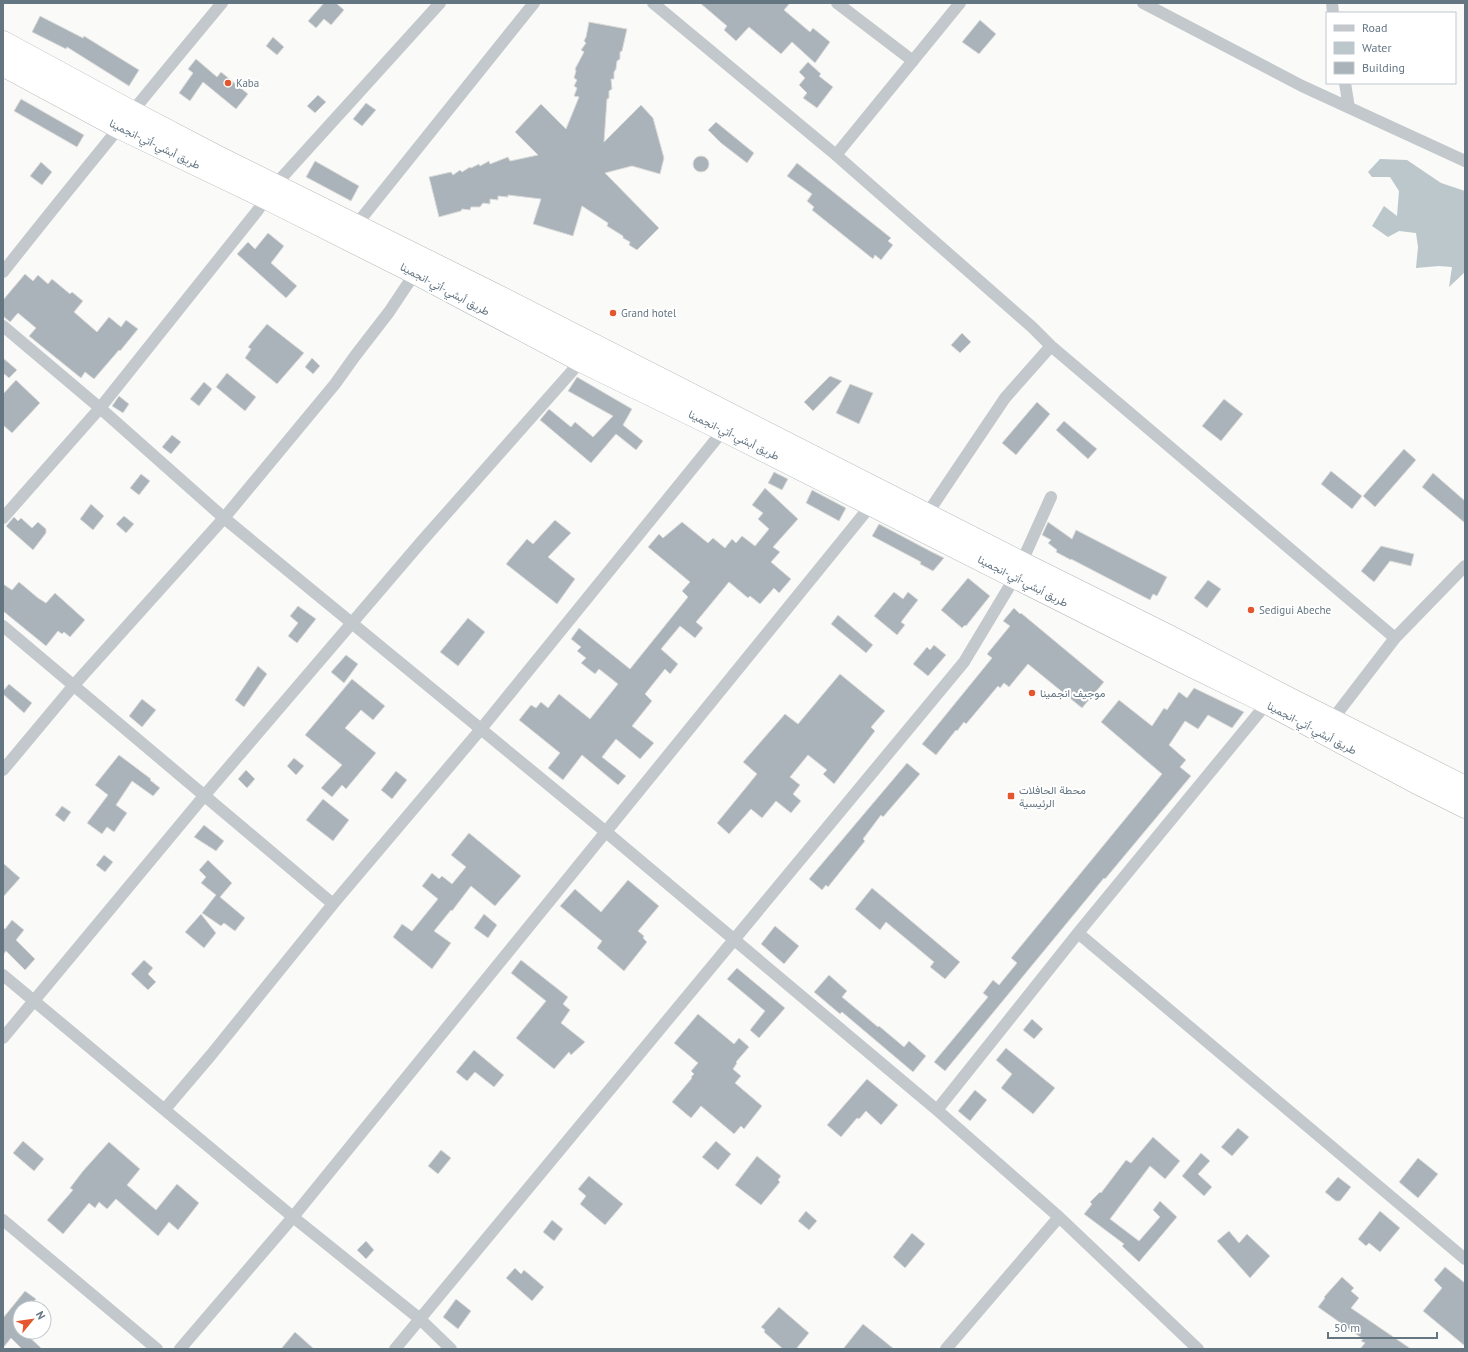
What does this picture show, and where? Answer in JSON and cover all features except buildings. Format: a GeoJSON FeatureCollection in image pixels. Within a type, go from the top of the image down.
{"type":"FeatureCollection","features":[{"type":"Feature","properties":{"kind":"highway"},"geometry":{"type":"LineString","coordinates":[[3,42],[126,120],[218,157],[271,192],[356,225],[729,423],[927,514],[1019,570],[1163,642],[1332,720],[1463,797]]}},
{"type":"Feature","properties":{"kind":"highway","name":"طريق أبشي-أتي-انجمينا"},"geometry":{"type":"LineString","coordinates":[[3,65],[126,120]]}},
{"type":"Feature","properties":{"kind":"highway","name":"طريق أبشي-أتي-انجمينا"},"geometry":{"type":"LineString","coordinates":[[271,192],[415,273],[581,361],[729,423],[872,504],[1019,570]]}},
{"type":"Feature","properties":{"kind":"highway","name":"طريق أبشي-أتي-انجمينا"},"geometry":{"type":"LineString","coordinates":[[1163,642],[1267,703],[1421,785],[1463,797]]}},
{"type":"Feature","properties":{"kind":"street"},"geometry":{"type":"LineString","coordinates":[[3,272],[92,159],[222,3]]}},
{"type":"Feature","properties":{"kind":"street"},"geometry":{"type":"LineString","coordinates":[[3,518],[100,408],[271,192],[440,3]]}},
{"type":"Feature","properties":{"kind":"street"},"geometry":{"type":"LineString","coordinates":[[356,225],[534,3]]}},
{"type":"Feature","properties":{"kind":"street"},"geometry":{"type":"LineString","coordinates":[[653,3],[836,155],[1026,322],[1051,346],[1395,638]]}},
{"type":"Feature","properties":{"kind":"street"},"geometry":{"type":"LineString","coordinates":[[838,3],[851,7],[913,61]]}},
{"type":"Feature","properties":{"kind":"street"},"geometry":{"type":"LineString","coordinates":[[836,155],[960,3]]}},
{"type":"Feature","properties":{"kind":"street"},"geometry":{"type":"LineString","coordinates":[[1143,3],[1302,86],[1465,161]]}},
{"type":"Feature","properties":{"kind":"street"},"geometry":{"type":"LineString","coordinates":[[1345,84],[1349,108]]}},
{"type":"Feature","properties":{"kind":"street"},"geometry":{"type":"LineString","coordinates":[[3,770],[74,685],[224,518],[335,384],[354,356],[389,312],[415,273]]}},
{"type":"Feature","properties":{"kind":"street"},"geometry":{"type":"LineString","coordinates":[[3,326],[100,408],[224,518],[606,832],[937,1110],[1059,1217],[1198,1349]]}},
{"type":"Feature","properties":{"kind":"street"},"geometry":{"type":"LineString","coordinates":[[927,514],[1005,398],[1051,346]]}},
{"type":"Feature","properties":{"kind":"street"},"geometry":{"type":"LineString","coordinates":[[3,1038],[204,796],[422,541],[581,361]]}},
{"type":"Feature","properties":{"kind":"street"},"geometry":{"type":"LineString","coordinates":[[165,1109],[212,1055],[333,904],[481,729],[729,423]]}},
{"type":"Feature","properties":{"kind":"street"},"geometry":{"type":"LineString","coordinates":[[395,1349],[964,662],[1019,570],[1051,497]]}},
{"type":"Feature","properties":{"kind":"street"},"geometry":{"type":"LineString","coordinates":[[180,1349],[293,1217],[872,504]]}},
{"type":"Feature","properties":{"kind":"street"},"geometry":{"type":"LineString","coordinates":[[1332,720],[1395,638],[1465,566]]}},
{"type":"Feature","properties":{"kind":"street"},"geometry":{"type":"LineString","coordinates":[[3,626],[333,904]]}},
{"type":"Feature","properties":{"kind":"street"},"geometry":{"type":"LineString","coordinates":[[937,1110],[1078,933],[1267,703]]}},
{"type":"Feature","properties":{"kind":"street"},"geometry":{"type":"LineString","coordinates":[[1078,933],[1465,1259]]}},
{"type":"Feature","properties":{"kind":"street"},"geometry":{"type":"LineString","coordinates":[[3,975],[293,1217],[420,1319],[451,1349]]}},
{"type":"Feature","properties":{"kind":"street"},"geometry":{"type":"LineString","coordinates":[[946,1349],[1059,1217]]}},
{"type":"Feature","properties":{"kind":"street"},"geometry":{"type":"LineString","coordinates":[[3,1220],[157,1349]]}},
{"type":"Feature","properties":{"kind":"water"},"geometry":{"type":"Polygon","coordinates":[[[1380,159],[1407,160],[1441,183],[1465,191],[1465,272],[1449,287],[1452,267],[1439,266],[1416,268],[1418,247],[1416,233],[1399,231],[1388,237],[1372,226],[1384,206],[1397,216],[1399,191],[1390,177],[1372,177],[1368,172],[1380,159]]]}},
{"type":"Feature","properties":{"kind":"place","name":"Kaba"},"geometry":{"type":"Point","coordinates":[228,83]}},
{"type":"Feature","properties":{"kind":"place","name":"Grand hotel"},"geometry":{"type":"Point","coordinates":[613,313]}},
{"type":"Feature","properties":{"kind":"place","name":"Sedigui Abeche"},"geometry":{"type":"Point","coordinates":[1251,610]}},
{"type":"Feature","properties":{"kind":"place","name":"موجيف انجمينا"},"geometry":{"type":"Point","coordinates":[1032,693]}},
{"type":"Feature","properties":{"kind":"place","name":"محطة الحافلات الرئيسية"},"geometry":{"type":"Point","coordinates":[1011,796]}}]}
